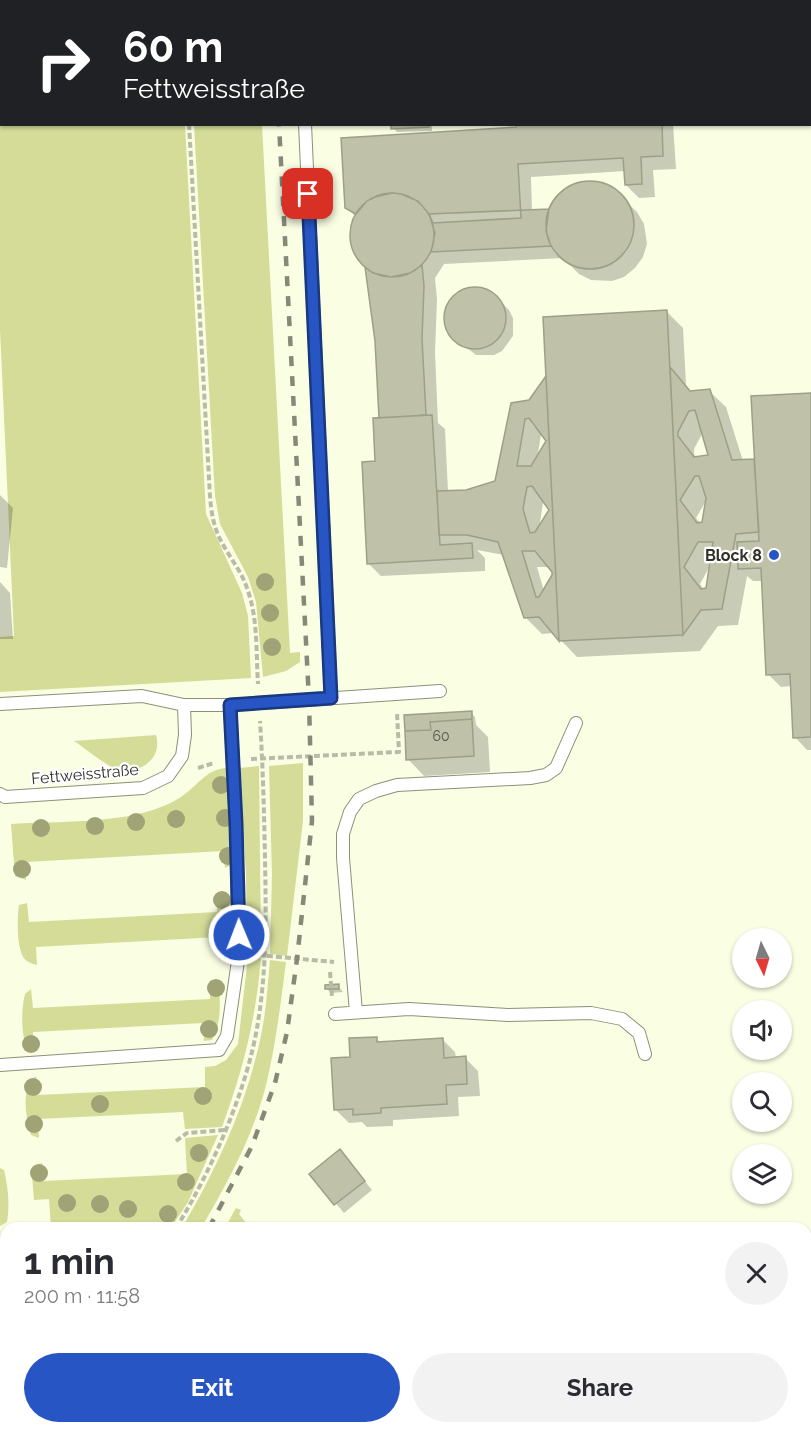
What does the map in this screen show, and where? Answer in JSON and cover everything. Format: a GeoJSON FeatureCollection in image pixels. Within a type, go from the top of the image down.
{"type":"FeatureCollection","features":[{"type":"Feature","properties":{"kind":"lane"},"geometry":{"type":"LineString","coordinates":[[305,126],[331,698]]}},
{"type":"Feature","properties":{"kind":"lane"},"geometry":{"type":"LineString","coordinates":[[0,704],[141,696],[184,705],[230,705],[440,691]]}},
{"type":"Feature","properties":{"kind":"lane"},"geometry":{"type":"LineString","coordinates":[[168,776],[182,756],[185,735],[184,705]]}},
{"type":"Feature","properties":{"kind":"lane"},"geometry":{"type":"LineString","coordinates":[[0,1065],[219,1050],[227,1036],[239,954],[230,705]]}},
{"type":"Feature","properties":{"kind":"lane"},"geometry":{"type":"LineString","coordinates":[[356,1012],[343,834],[350,812],[359,799],[397,785],[530,778],[546,775],[556,768],[576,723]]}},
{"type":"Feature","properties":{"kind":"lane","name":"Fettweisstraße"},"geometry":{"type":"LineString","coordinates":[[0,794],[5,797],[143,788],[168,776]]}},
{"type":"Feature","properties":{"kind":"lane"},"geometry":{"type":"LineString","coordinates":[[335,1014],[409,1009],[508,1015],[591,1013],[622,1019],[639,1033],[645,1054]]}},
{"type":"Feature","properties":{"kind":"path"},"geometry":{"type":"LineString","coordinates":[[189,126],[212,517],[219,537],[241,573],[249,592],[254,620],[259,703]]}},
{"type":"Feature","properties":{"kind":"path"},"geometry":{"type":"LineString","coordinates":[[168,776],[222,761],[399,752],[396,694]]}},
{"type":"Feature","properties":{"kind":"path"},"geometry":{"type":"LineString","coordinates":[[239,954],[339,963]]}},
{"type":"Feature","properties":{"kind":"path"},"geometry":{"type":"LineString","coordinates":[[176,1141],[187,1133],[225,1130]]}},
{"type":"Feature","properties":{"kind":"green space"},"geometry":{"type":"Polygon","coordinates":[[[0,126],[185,126],[206,514],[242,593],[248,616],[251,678],[0,692],[0,637],[14,636],[0,329],[0,126]]]}},
{"type":"Feature","properties":{"kind":"green space"},"geometry":{"type":"Polygon","coordinates":[[[194,126],[262,126],[290,653],[300,652],[300,662],[286,671],[263,677],[256,602],[248,577],[220,524],[215,496],[194,126]]]}},
{"type":"Feature","properties":{"kind":"green space"},"geometry":{"type":"Polygon","coordinates":[[[156,735],[157,744],[153,758],[142,767],[126,771],[109,766],[74,741],[156,735]]]}},
{"type":"Feature","properties":{"kind":"green space"},"geometry":{"type":"Polygon","coordinates":[[[303,763],[303,821],[287,956],[270,954],[272,875],[269,766],[303,763]]]}},
{"type":"Feature","properties":{"kind":"green space"},"geometry":{"type":"Polygon","coordinates":[[[259,766],[261,953],[247,952],[246,875],[240,768],[259,766]]]}},
{"type":"Feature","properties":{"kind":"green space"},"geometry":{"type":"Polygon","coordinates":[[[227,768],[233,864],[225,868],[223,851],[26,862],[26,880],[15,876],[11,824],[107,819],[144,812],[174,801],[209,774],[227,768]]]}},
{"type":"Feature","properties":{"kind":"green space"},"geometry":{"type":"Polygon","coordinates":[[[216,893],[228,895],[230,949],[225,954],[220,954],[219,937],[36,947],[37,965],[23,957],[19,944],[19,905],[27,903],[29,922],[217,912],[216,893]]]}},
{"type":"Feature","properties":{"kind":"green space"},"geometry":{"type":"Polygon","coordinates":[[[248,957],[261,958],[256,1002],[242,1065],[222,1127],[185,1129],[183,1112],[38,1119],[39,1138],[31,1135],[26,1112],[26,1095],[31,1081],[36,1076],[38,1095],[205,1087],[205,1067],[215,1066],[226,1060],[238,1044],[248,957]]]}},
{"type":"Feature","properties":{"kind":"green space"},"geometry":{"type":"Polygon","coordinates":[[[270,960],[286,962],[273,1051],[262,1100],[255,1119],[240,1157],[204,1222],[185,1222],[221,1154],[243,1101],[259,1047],[270,960]]]}},
{"type":"Feature","properties":{"kind":"green space"},"geometry":{"type":"Polygon","coordinates":[[[210,980],[219,983],[220,998],[219,1019],[212,1040],[204,1041],[203,1023],[33,1032],[34,1051],[27,1049],[22,1014],[25,994],[31,989],[33,1008],[210,999],[210,980]]]}},
{"type":"Feature","properties":{"kind":"green space"},"geometry":{"type":"Polygon","coordinates":[[[218,1135],[188,1202],[175,1222],[51,1222],[49,1199],[34,1200],[32,1176],[34,1166],[42,1163],[44,1181],[187,1174],[185,1138],[218,1135]]]}},
{"type":"Feature","properties":{"kind":"green space"},"geometry":{"type":"Polygon","coordinates":[[[0,1168],[4,1170],[8,1202],[7,1222],[0,1222],[0,1168]]]}},
{"type":"Feature","properties":{"kind":"green space"},"geometry":{"type":"Polygon","coordinates":[[[236,1208],[241,1210],[239,1214],[245,1222],[228,1222],[236,1208]]]}},
{"type":"Feature","properties":{"kind":"building"},"geometry":{"type":"Polygon","coordinates":[[[391,126],[429,126],[429,127],[391,129],[391,126]]]}},
{"type":"Feature","properties":{"kind":"building"},"geometry":{"type":"Polygon","coordinates":[[[662,126],[663,156],[641,157],[642,184],[625,185],[623,158],[518,164],[521,218],[433,223],[418,201],[392,193],[367,201],[356,214],[345,208],[341,138],[516,127],[662,126]]]}},
{"type":"Feature","properties":{"kind":"building"},"geometry":{"type":"Polygon","coordinates":[[[581,181],[599,181],[615,188],[627,200],[634,216],[634,234],[627,250],[615,262],[599,269],[581,269],[565,262],[553,250],[546,234],[546,216],[553,200],[565,188],[581,181]]]}},
{"type":"Feature","properties":{"kind":"building"},"geometry":{"type":"Polygon","coordinates":[[[392,193],[408,196],[422,205],[431,219],[434,235],[431,251],[422,265],[408,274],[392,277],[376,274],[362,265],[353,251],[350,235],[353,219],[362,205],[376,196],[392,193]]]}},
{"type":"Feature","properties":{"kind":"building"},"geometry":{"type":"Polygon","coordinates":[[[549,209],[546,231],[551,246],[431,252],[435,233],[429,214],[549,209]]]}},
{"type":"Feature","properties":{"kind":"building"},"geometry":{"type":"Polygon","coordinates":[[[422,265],[424,286],[422,338],[426,415],[379,418],[375,341],[365,267],[373,273],[391,277],[410,273],[422,265]]]}},
{"type":"Feature","properties":{"kind":"building"},"geometry":{"type":"Polygon","coordinates":[[[475,287],[492,292],[497,296],[501,301],[506,318],[501,335],[497,340],[492,344],[475,349],[458,344],[453,340],[449,335],[444,318],[449,301],[453,296],[458,292],[475,287]]]}},
{"type":"Feature","properties":{"kind":"building"},"geometry":{"type":"Polygon","coordinates":[[[667,310],[683,635],[559,641],[543,317],[667,310]]]}},
{"type":"Feature","properties":{"kind":"building"},"geometry":{"type":"Polygon","coordinates":[[[670,367],[690,391],[710,389],[732,460],[754,459],[759,532],[736,534],[722,609],[701,610],[683,635],[670,367]],[[695,410],[689,411],[678,432],[678,436],[694,457],[708,455],[695,410]],[[695,476],[680,500],[697,523],[702,522],[706,498],[699,476],[695,476]],[[698,542],[684,567],[701,589],[706,588],[713,542],[698,542]]]}},
{"type":"Feature","properties":{"kind":"building"},"geometry":{"type":"Polygon","coordinates":[[[546,376],[559,641],[539,617],[524,618],[498,542],[467,535],[439,535],[437,491],[466,490],[495,481],[511,403],[529,400],[546,376]],[[529,418],[525,419],[517,466],[531,466],[546,441],[529,418]],[[532,486],[527,487],[523,509],[530,533],[535,532],[549,510],[532,486]],[[522,551],[536,597],[539,597],[552,572],[535,551],[522,551]]]}},
{"type":"Feature","properties":{"kind":"building","name":"Block 8"},"geometry":{"type":"Polygon","coordinates":[[[811,393],[811,737],[793,738],[790,674],[766,675],[761,568],[738,569],[737,542],[759,541],[751,396],[811,393]]]}},
{"type":"Feature","properties":{"kind":"building"},"geometry":{"type":"Polygon","coordinates":[[[432,415],[440,545],[472,543],[473,558],[367,564],[362,462],[375,461],[373,418],[432,415]]]}},
{"type":"Feature","properties":{"kind":"building"},"geometry":{"type":"Polygon","coordinates":[[[472,711],[472,719],[430,722],[431,730],[405,731],[404,715],[472,711]]]}},
{"type":"Feature","properties":{"kind":"building"},"geometry":{"type":"Polygon","coordinates":[[[472,719],[474,756],[406,760],[405,731],[431,730],[430,722],[472,719]]]}},
{"type":"Feature","properties":{"kind":"building"},"geometry":{"type":"Polygon","coordinates":[[[339,984],[339,989],[325,989],[325,985],[339,984]]]}},
{"type":"Feature","properties":{"kind":"building"},"geometry":{"type":"Polygon","coordinates":[[[377,1037],[377,1042],[443,1038],[444,1058],[466,1056],[467,1084],[446,1085],[447,1104],[381,1108],[381,1113],[353,1115],[353,1109],[334,1110],[331,1058],[350,1057],[349,1038],[377,1037]]]}},
{"type":"Feature","properties":{"kind":"building"},"geometry":{"type":"Polygon","coordinates":[[[340,1149],[365,1181],[334,1205],[309,1174],[340,1149]]]}},
{"type":"Feature","properties":{"kind":"railway"},"geometry":{"type":"LineString","coordinates":[[212,1222],[252,1146],[275,1083],[287,1032],[312,821],[309,700],[279,126]]}},
{"type":"Feature","properties":{"kind":"place","name":"Block 8"},"geometry":{"type":"Point","coordinates":[774,555]}},
{"type":"Feature","properties":{"kind":"route"},"geometry":{"type":"LineString","coordinates":[[239,935],[230,705],[331,698],[308,194]]}}]}
